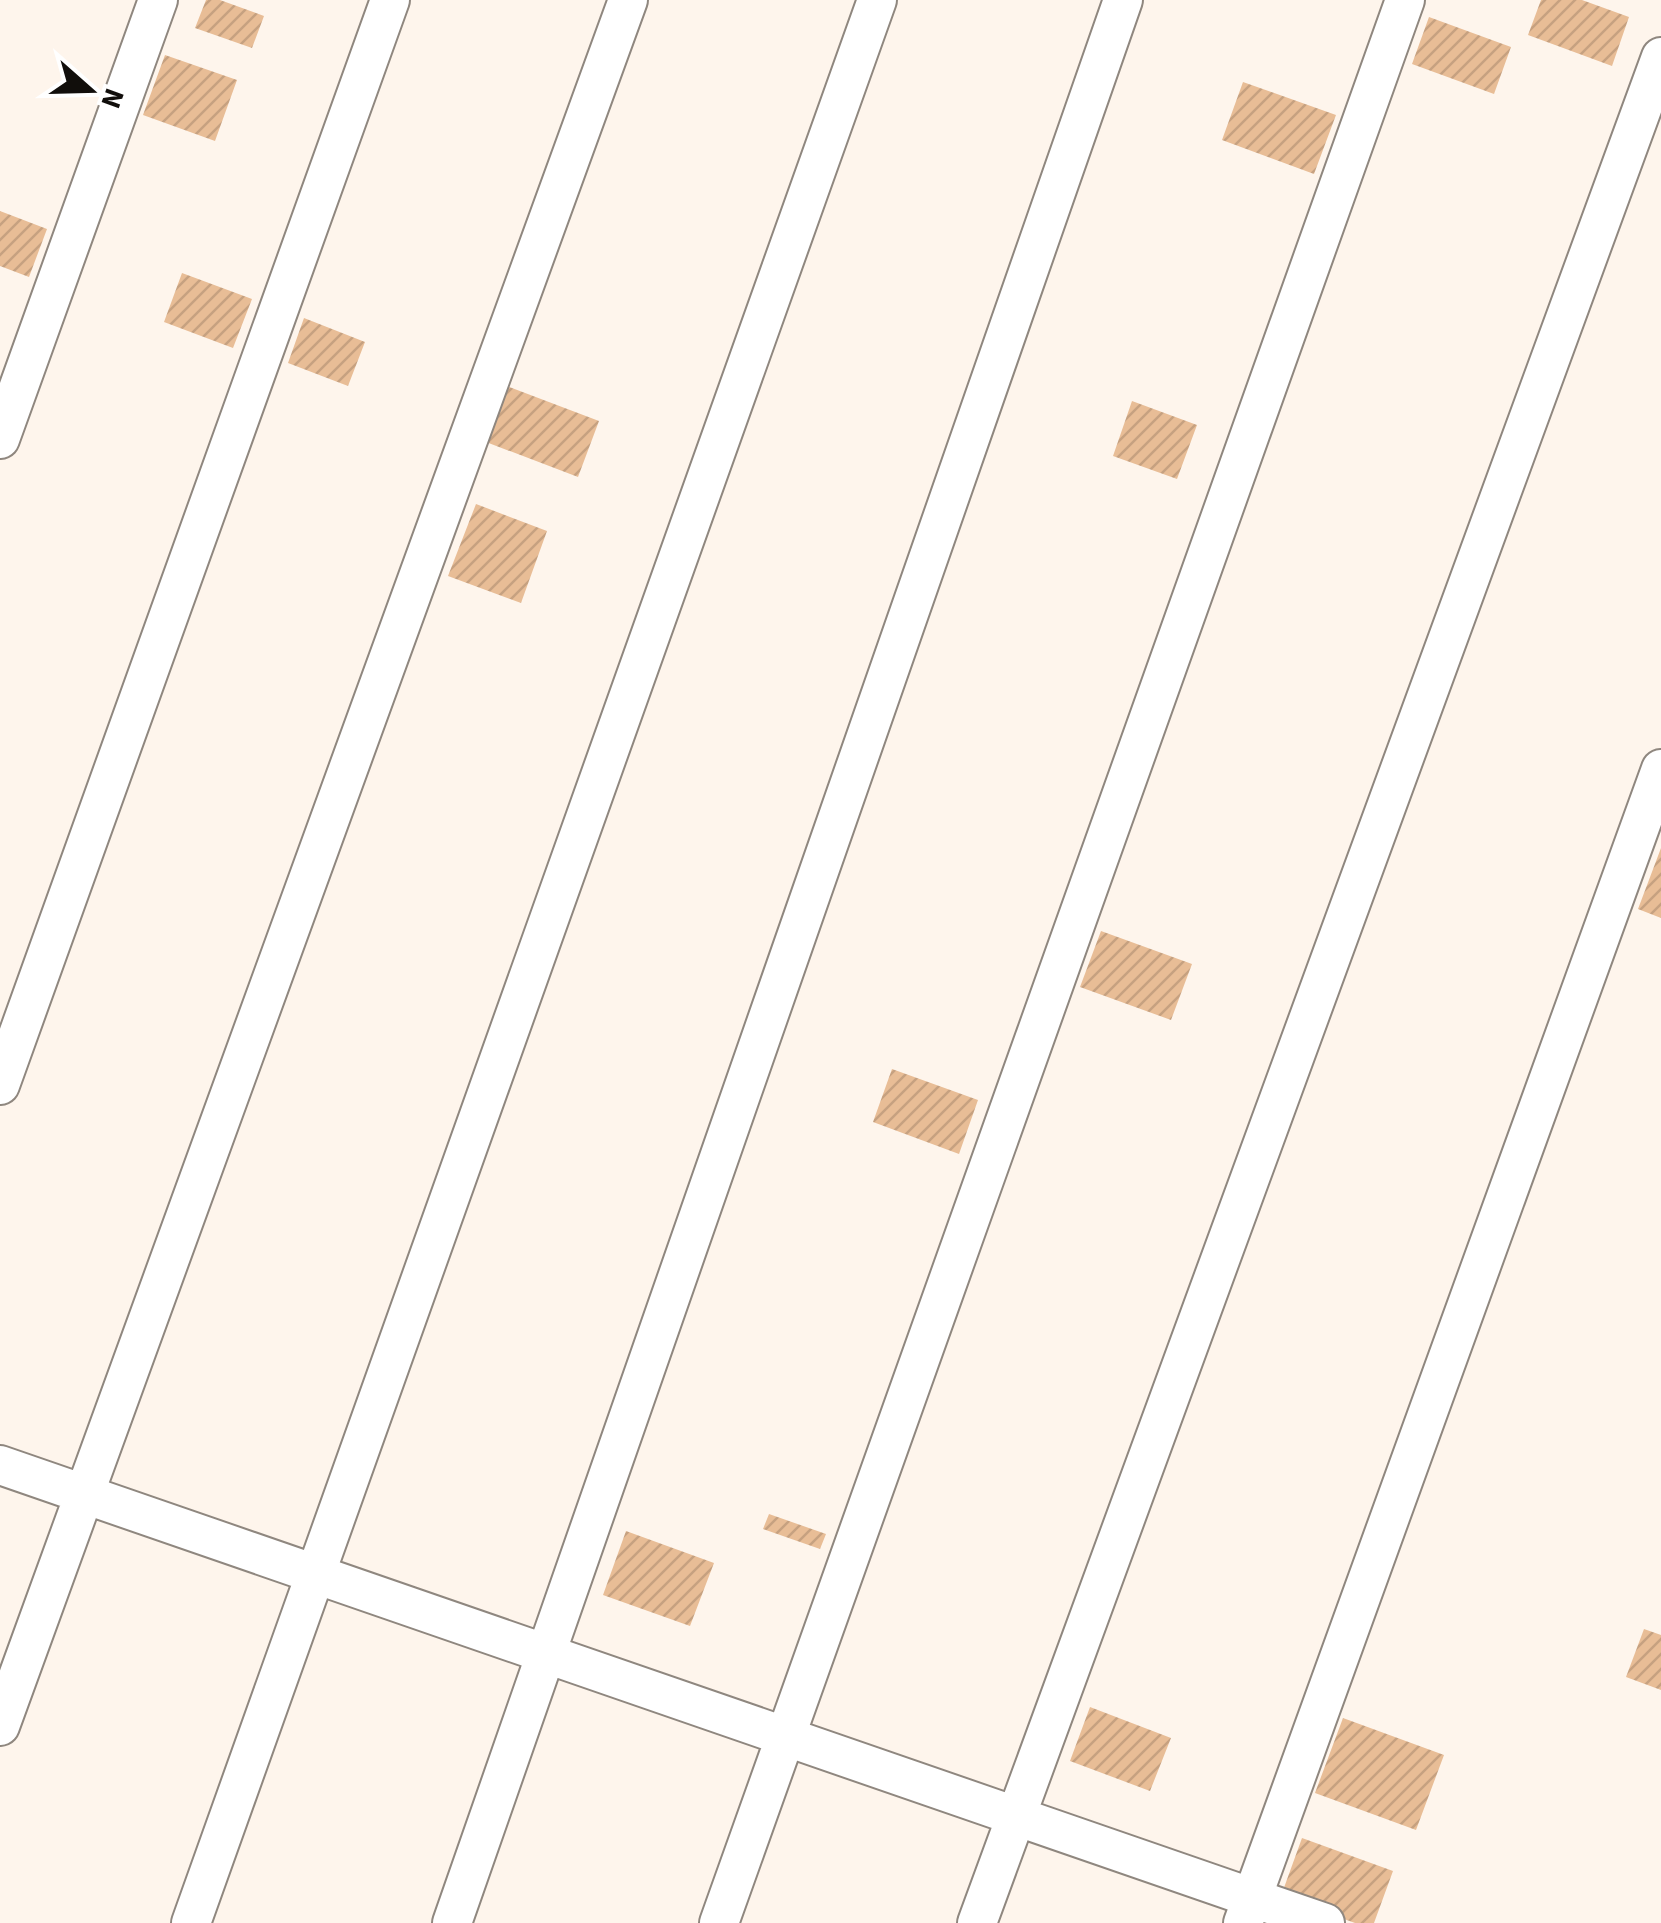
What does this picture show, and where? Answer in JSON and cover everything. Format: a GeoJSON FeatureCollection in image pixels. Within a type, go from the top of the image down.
{"type":"FeatureCollection","features":[{"type":"Feature","properties":{"kind":"street"},"geometry":{"type":"LineString","coordinates":[[0,439],[158,0]]}},
{"type":"Feature","properties":{"kind":"street"},"geometry":{"type":"LineString","coordinates":[[0,1085],[390,0]]}},
{"type":"Feature","properties":{"kind":"street"},"geometry":{"type":"LineString","coordinates":[[0,1726],[628,0]]}},
{"type":"Feature","properties":{"kind":"street"},"geometry":{"type":"LineString","coordinates":[[191,1923],[877,0]]}},
{"type":"Feature","properties":{"kind":"street"},"geometry":{"type":"LineString","coordinates":[[452,1923],[1122,0]]}},
{"type":"Feature","properties":{"kind":"street"},"geometry":{"type":"LineString","coordinates":[[719,1923],[1406,0]]}},
{"type":"Feature","properties":{"kind":"street"},"geometry":{"type":"LineString","coordinates":[[976,1923],[1661,57]]}},
{"type":"Feature","properties":{"kind":"street"},"geometry":{"type":"LineString","coordinates":[[1248,1910],[1661,769]]}},
{"type":"Feature","properties":{"kind":"street"},"geometry":{"type":"LineString","coordinates":[[0,1465],[1015,1816],[1248,1910],[1325,1923]]}},
{"type":"Feature","properties":{"kind":"building"},"geometry":{"type":"Polygon","coordinates":[[[206,0],[220,0],[264,16],[252,48],[195,28],[206,0]]]}},
{"type":"Feature","properties":{"kind":"building"},"geometry":{"type":"Polygon","coordinates":[[[1541,0],[1582,0],[1629,17],[1612,66],[1528,35],[1541,0]]]}},
{"type":"Feature","properties":{"kind":"building"},"geometry":{"type":"Polygon","coordinates":[[[1429,17],[1511,47],[1494,94],[1412,64],[1429,17]]]}},
{"type":"Feature","properties":{"kind":"building"},"geometry":{"type":"Polygon","coordinates":[[[165,55],[237,80],[215,141],[143,115],[165,55]]]}},
{"type":"Feature","properties":{"kind":"building"},"geometry":{"type":"Polygon","coordinates":[[[1243,82],[1336,115],[1314,174],[1222,140],[1243,82]]]}},
{"type":"Feature","properties":{"kind":"building"},"geometry":{"type":"Polygon","coordinates":[[[0,211],[47,229],[29,277],[0,266],[0,211]]]}},
{"type":"Feature","properties":{"kind":"building"},"geometry":{"type":"Polygon","coordinates":[[[182,273],[252,299],[233,348],[164,322],[182,273]]]}},
{"type":"Feature","properties":{"kind":"building"},"geometry":{"type":"Polygon","coordinates":[[[304,318],[365,342],[348,386],[288,363],[304,318]]]}},
{"type":"Feature","properties":{"kind":"building"},"geometry":{"type":"Polygon","coordinates":[[[507,386],[599,421],[578,477],[486,442],[507,386]]]}},
{"type":"Feature","properties":{"kind":"building"},"geometry":{"type":"Polygon","coordinates":[[[1132,401],[1197,425],[1177,479],[1113,456],[1132,401]]]}},
{"type":"Feature","properties":{"kind":"building"},"geometry":{"type":"Polygon","coordinates":[[[476,504],[547,531],[521,603],[448,576],[476,504]]]}},
{"type":"Feature","properties":{"kind":"building"},"geometry":{"type":"Polygon","coordinates":[[[1661,848],[1661,918],[1638,909],[1661,848]]]}},
{"type":"Feature","properties":{"kind":"building"},"geometry":{"type":"Polygon","coordinates":[[[1101,931],[1192,964],[1171,1020],[1080,987],[1101,931]]]}},
{"type":"Feature","properties":{"kind":"building"},"geometry":{"type":"Polygon","coordinates":[[[892,1069],[978,1100],[959,1154],[873,1122],[892,1069]]]}},
{"type":"Feature","properties":{"kind":"building"},"geometry":{"type":"Polygon","coordinates":[[[769,1514],[826,1534],[820,1549],[763,1529],[769,1514]]]}},
{"type":"Feature","properties":{"kind":"building"},"geometry":{"type":"Polygon","coordinates":[[[626,1531],[714,1563],[690,1626],[603,1595],[626,1531]]]}},
{"type":"Feature","properties":{"kind":"building"},"geometry":{"type":"Polygon","coordinates":[[[1644,1629],[1661,1635],[1661,1690],[1626,1677],[1644,1629]]]}},
{"type":"Feature","properties":{"kind":"building"},"geometry":{"type":"Polygon","coordinates":[[[1090,1707],[1171,1738],[1150,1791],[1070,1761],[1090,1707]]]}},
{"type":"Feature","properties":{"kind":"building"},"geometry":{"type":"Polygon","coordinates":[[[1343,1718],[1444,1755],[1416,1830],[1315,1793],[1343,1718]]]}},
{"type":"Feature","properties":{"kind":"building"},"geometry":{"type":"Polygon","coordinates":[[[1302,1838],[1393,1871],[1374,1923],[1355,1923],[1281,1896],[1302,1838]]]}}]}
